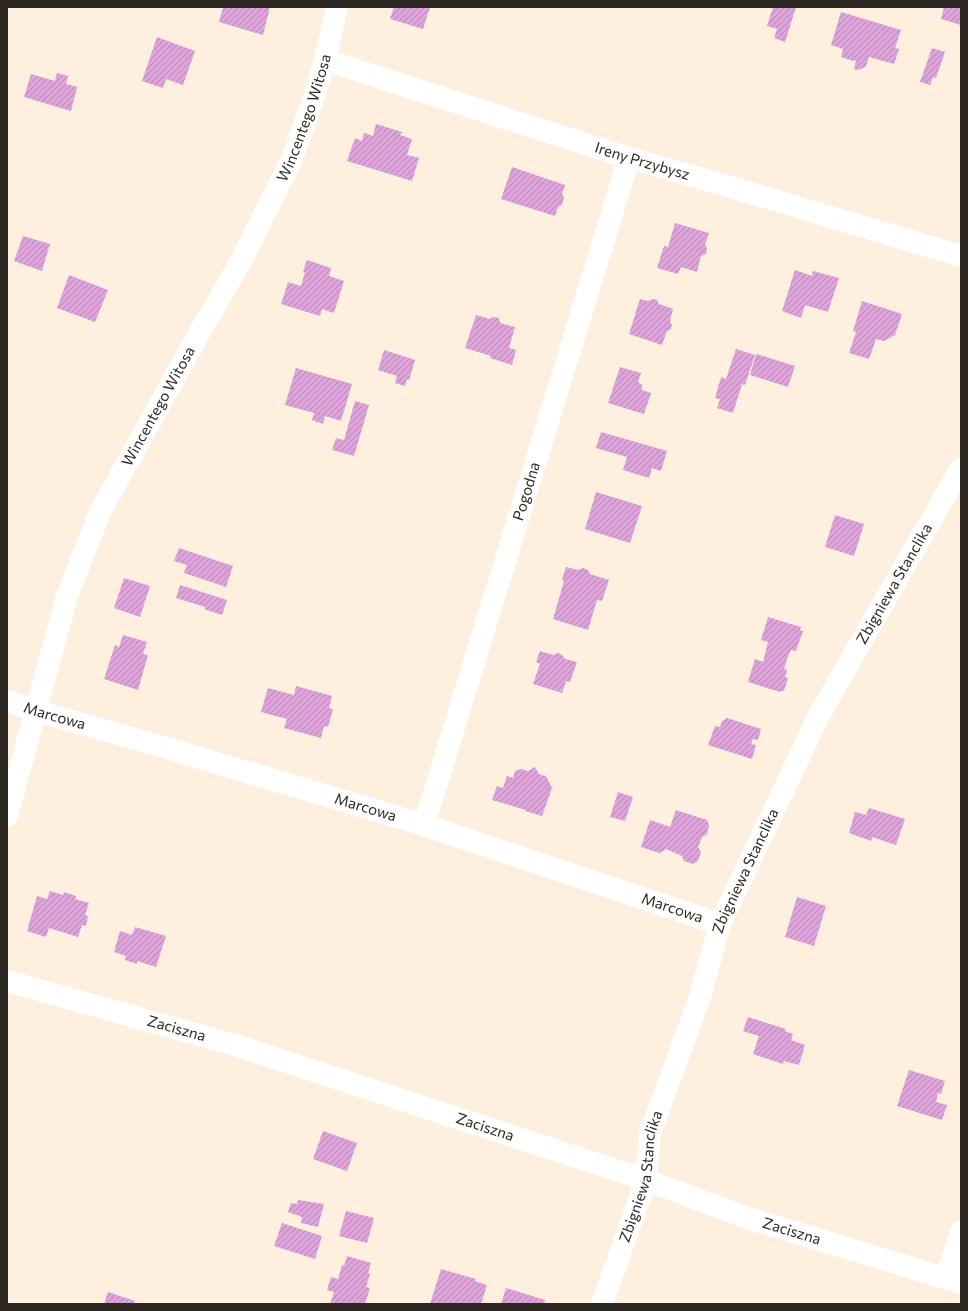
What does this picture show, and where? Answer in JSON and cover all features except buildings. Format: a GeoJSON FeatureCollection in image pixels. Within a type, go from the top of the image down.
{"type":"FeatureCollection","features":[{"type":"Feature","properties":{"kind":"street","name":"Wincentego Witosa"},"geometry":{"type":"LineString","coordinates":[[7,816],[67,596],[100,512],[238,266],[290,163],[311,106],[325,60],[337,7]]}},
{"type":"Feature","properties":{"kind":"street","name":"Ireny Przybysz"},"geometry":{"type":"LineString","coordinates":[[325,60],[629,158],[961,256]]}},
{"type":"Feature","properties":{"kind":"street","name":"Pogodna"},"geometry":{"type":"LineString","coordinates":[[424,825],[629,158]]}},
{"type":"Feature","properties":{"kind":"street","name":"Zbigniewa Stanclika"},"geometry":{"type":"LineString","coordinates":[[602,1304],[646,1180],[650,1134],[700,997],[720,924],[819,715],[961,468]]}},
{"type":"Feature","properties":{"kind":"street","name":"Marcowa"},"geometry":{"type":"LineString","coordinates":[[7,701],[36,711],[157,745],[424,825],[720,924]]}},
{"type":"Feature","properties":{"kind":"street","name":"Zaciszna"},"geometry":{"type":"LineString","coordinates":[[7,981],[235,1045],[646,1180],[744,1217],[953,1281]]}},
{"type":"Feature","properties":{"kind":"street"},"geometry":{"type":"LineString","coordinates":[[953,1281],[961,1231]]}}]}
